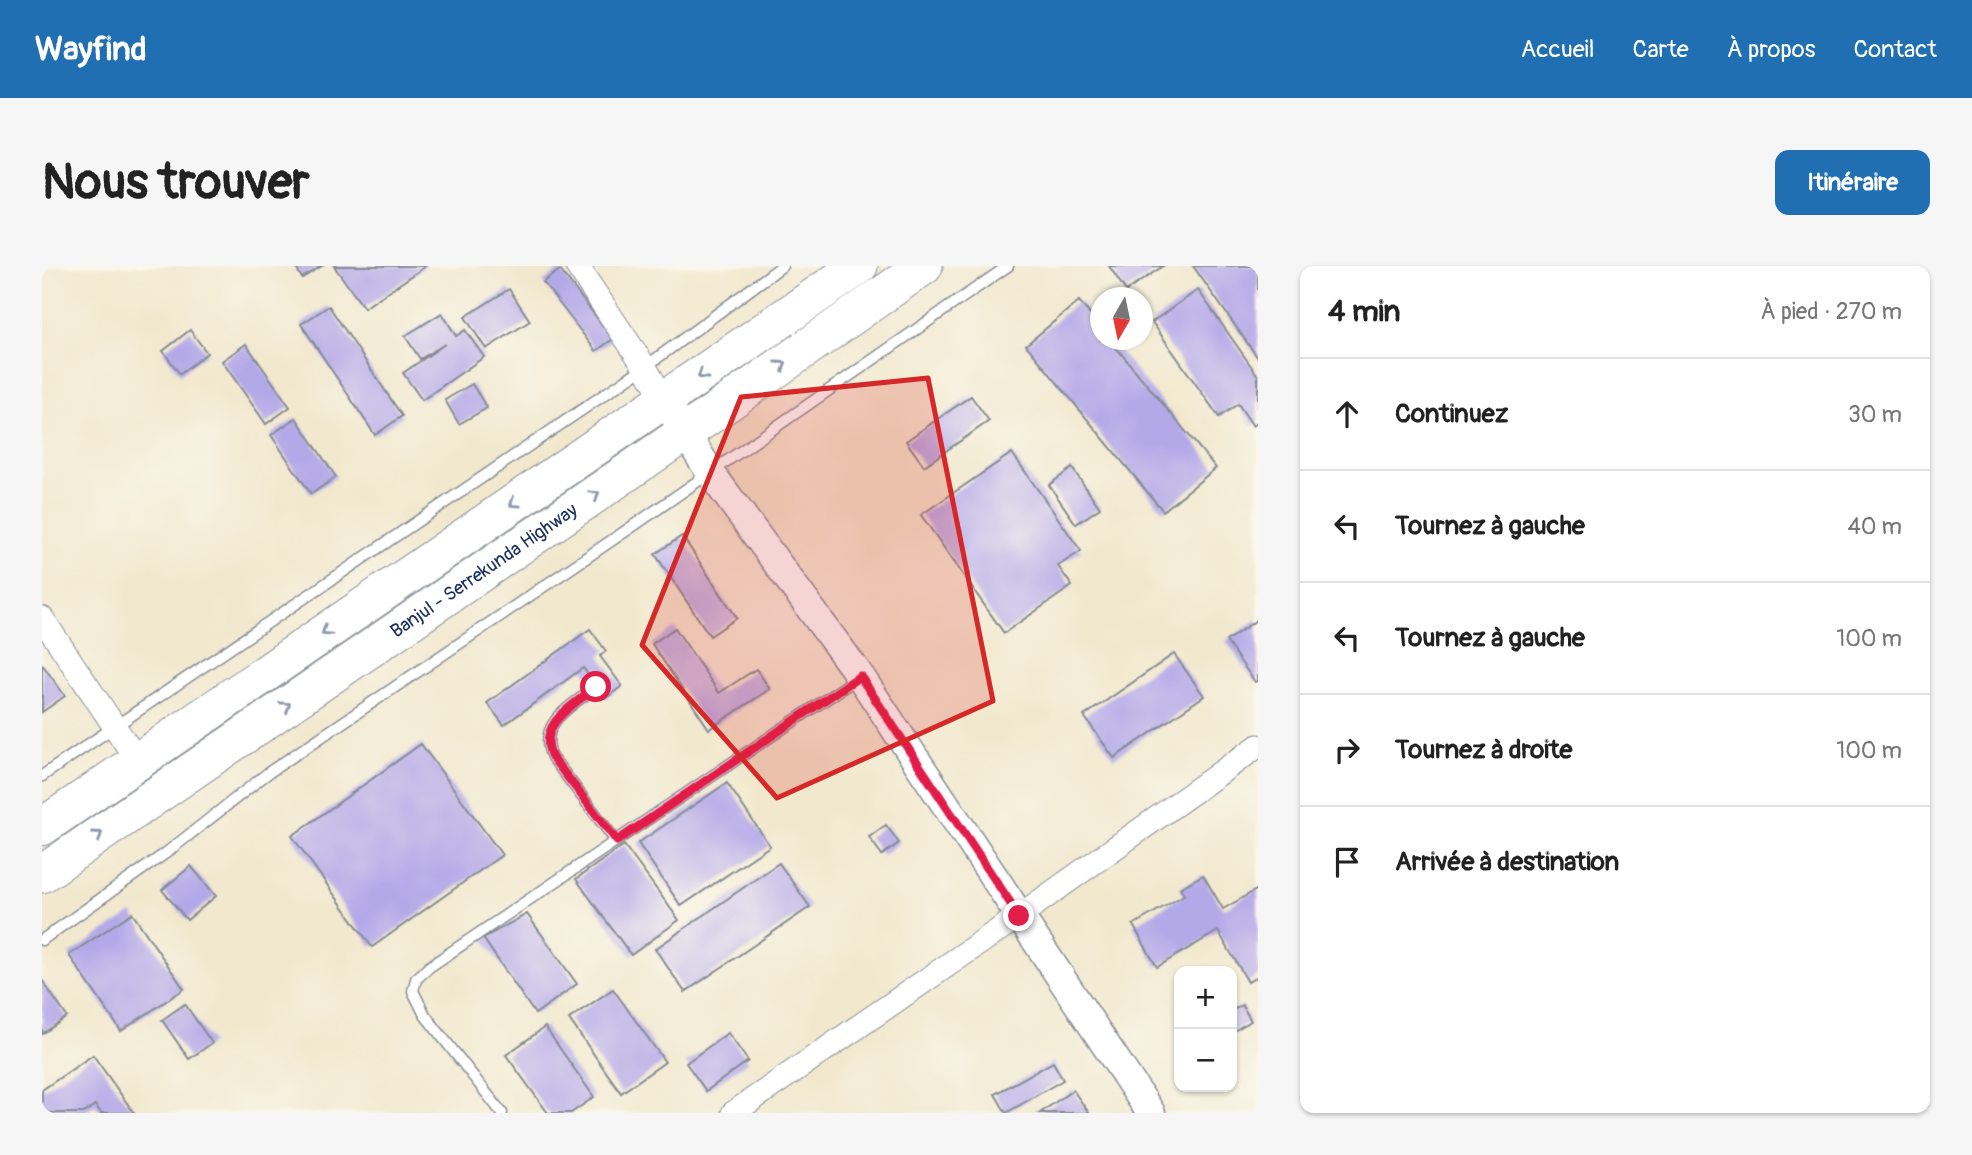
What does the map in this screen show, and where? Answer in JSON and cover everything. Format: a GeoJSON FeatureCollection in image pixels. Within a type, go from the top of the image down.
{"type":"FeatureCollection","features":[{"type":"Feature","properties":{"kind":"highway","name":"Banjul - Serrekunda Highway"},"geometry":{"type":"LineString","coordinates":[[42,827],[859,266]]}},
{"type":"Feature","properties":{"kind":"highway","name":"Banjul - Serrekunda Highway"},"geometry":{"type":"LineString","coordinates":[[42,874],[924,266]]}},
{"type":"Feature","properties":{"kind":"street"},"geometry":{"type":"LineString","coordinates":[[577,266],[645,367],[710,472],[860,676],[1151,1113]]}},
{"type":"Feature","properties":{"kind":"street"},"geometry":{"type":"LineString","coordinates":[[42,618],[137,760]]}},
{"type":"Feature","properties":{"kind":"street"},"geometry":{"type":"LineString","coordinates":[[733,1113],[1019,916],[1258,746]]}},
{"type":"Feature","properties":{"kind":"lane"},"geometry":{"type":"LineString","coordinates":[[42,776],[645,367],[782,266]]}},
{"type":"Feature","properties":{"kind":"lane"},"geometry":{"type":"LineString","coordinates":[[42,940],[166,853],[268,773],[1008,266]]}},
{"type":"Feature","properties":{"kind":"lane"},"geometry":{"type":"LineString","coordinates":[[502,1113],[425,1015],[416,1000],[413,986],[429,967],[860,676]]}},
{"type":"Feature","properties":{"kind":"lane"},"geometry":{"type":"LineString","coordinates":[[596,687],[554,722],[547,735],[548,744],[552,757],[617,841]]}},
{"type":"Feature","properties":{"kind":"highlighted area"},"geometry":{"type":"Polygon","coordinates":[[[928,378],[993,701],[777,798],[642,645],[741,397],[928,378]]]}},
{"type":"Feature","properties":{"kind":"building"},"geometry":{"type":"Polygon","coordinates":[[[295,266],[322,266],[302,278],[295,266]]]}},
{"type":"Feature","properties":{"kind":"building"},"geometry":{"type":"Polygon","coordinates":[[[334,266],[426,266],[364,308],[334,266]]]}},
{"type":"Feature","properties":{"kind":"building"},"geometry":{"type":"Polygon","coordinates":[[[1109,266],[1163,266],[1132,287],[1123,287],[1109,266]]]}},
{"type":"Feature","properties":{"kind":"building"},"geometry":{"type":"Polygon","coordinates":[[[1193,266],[1258,266],[1258,358],[1193,266]]]}},
{"type":"Feature","properties":{"kind":"building"},"geometry":{"type":"Polygon","coordinates":[[[560,270],[613,339],[596,351],[543,282],[560,270]]]}},
{"type":"Feature","properties":{"kind":"building"},"geometry":{"type":"Polygon","coordinates":[[[509,289],[530,321],[486,349],[465,317],[509,289]]]}},
{"type":"Feature","properties":{"kind":"building"},"geometry":{"type":"Polygon","coordinates":[[[1198,290],[1258,376],[1258,422],[1253,426],[1238,404],[1219,417],[1153,321],[1198,290]]]}},
{"type":"Feature","properties":{"kind":"building"},"geometry":{"type":"Polygon","coordinates":[[[1079,301],[1090,315],[1090,350],[1118,350],[1216,468],[1163,511],[1026,345],[1079,301]]]}},
{"type":"Feature","properties":{"kind":"building"},"geometry":{"type":"Polygon","coordinates":[[[329,306],[402,416],[375,435],[301,324],[329,306]]]}},
{"type":"Feature","properties":{"kind":"building"},"geometry":{"type":"Polygon","coordinates":[[[442,313],[456,336],[465,330],[484,357],[422,400],[403,373],[445,344],[420,359],[405,336],[442,313]]]}},
{"type":"Feature","properties":{"kind":"building"},"geometry":{"type":"Polygon","coordinates":[[[190,330],[207,353],[180,374],[163,351],[190,330]]]}},
{"type":"Feature","properties":{"kind":"building"},"geometry":{"type":"Polygon","coordinates":[[[246,344],[290,407],[266,424],[222,361],[246,344]]]}},
{"type":"Feature","properties":{"kind":"building"},"geometry":{"type":"Polygon","coordinates":[[[472,384],[487,408],[459,424],[445,400],[472,384]]]}},
{"type":"Feature","properties":{"kind":"building"},"geometry":{"type":"Polygon","coordinates":[[[971,396],[989,421],[924,466],[906,441],[971,396]]]}},
{"type":"Feature","properties":{"kind":"building"},"geometry":{"type":"Polygon","coordinates":[[[296,418],[336,477],[311,494],[271,435],[296,418]]]}},
{"type":"Feature","properties":{"kind":"building"},"geometry":{"type":"Polygon","coordinates":[[[1012,453],[1081,551],[1058,566],[1072,586],[1004,633],[921,515],[1012,453]]]}},
{"type":"Feature","properties":{"kind":"building"},"geometry":{"type":"Polygon","coordinates":[[[1072,468],[1100,508],[1076,524],[1049,485],[1072,468]]]}},
{"type":"Feature","properties":{"kind":"building"},"geometry":{"type":"Polygon","coordinates":[[[682,536],[737,618],[710,636],[655,554],[682,536]]]}},
{"type":"Feature","properties":{"kind":"building"},"geometry":{"type":"Polygon","coordinates":[[[1258,619],[1258,680],[1255,682],[1226,641],[1258,619]]]}},
{"type":"Feature","properties":{"kind":"building"},"geometry":{"type":"Polygon","coordinates":[[[675,628],[719,693],[756,669],[770,689],[709,729],[652,644],[675,628]]]}},
{"type":"Feature","properties":{"kind":"building"},"geometry":{"type":"Polygon","coordinates":[[[590,629],[606,651],[600,656],[622,686],[606,698],[583,668],[504,725],[487,703],[590,629]]]}},
{"type":"Feature","properties":{"kind":"building"},"geometry":{"type":"Polygon","coordinates":[[[1174,654],[1204,696],[1114,758],[1084,716],[1174,654]]]}},
{"type":"Feature","properties":{"kind":"building"},"geometry":{"type":"Polygon","coordinates":[[[42,664],[65,696],[42,712],[42,664]]]}},
{"type":"Feature","properties":{"kind":"building"},"geometry":{"type":"Polygon","coordinates":[[[421,744],[502,855],[372,947],[292,836],[421,744]]]}},
{"type":"Feature","properties":{"kind":"building"},"geometry":{"type":"Polygon","coordinates":[[[727,783],[770,846],[681,906],[638,843],[727,783]]]}},
{"type":"Feature","properties":{"kind":"building"},"geometry":{"type":"Polygon","coordinates":[[[886,825],[899,843],[882,855],[869,837],[886,825]]]}},
{"type":"Feature","properties":{"kind":"building"},"geometry":{"type":"Polygon","coordinates":[[[624,845],[679,920],[631,955],[576,879],[624,845]]]}},
{"type":"Feature","properties":{"kind":"building"},"geometry":{"type":"Polygon","coordinates":[[[779,863],[810,907],[685,992],[655,949],[779,863]]]}},
{"type":"Feature","properties":{"kind":"building"},"geometry":{"type":"Polygon","coordinates":[[[191,866],[216,896],[187,920],[162,890],[191,866]]]}},
{"type":"Feature","properties":{"kind":"building"},"geometry":{"type":"Polygon","coordinates":[[[1203,875],[1223,909],[1258,889],[1258,976],[1248,982],[1218,931],[1157,967],[1133,925],[1184,895],[1180,888],[1203,875]]]}},
{"type":"Feature","properties":{"kind":"building"},"geometry":{"type":"Polygon","coordinates":[[[132,913],[184,989],[121,1031],[69,955],[132,913]]]}},
{"type":"Feature","properties":{"kind":"building"},"geometry":{"type":"Polygon","coordinates":[[[527,914],[577,984],[535,1014],[483,938],[527,914]]]}},
{"type":"Feature","properties":{"kind":"building"},"geometry":{"type":"Polygon","coordinates":[[[42,980],[67,1017],[42,1034],[42,980]]]}},
{"type":"Feature","properties":{"kind":"building"},"geometry":{"type":"Polygon","coordinates":[[[613,989],[665,1062],[621,1093],[569,1019],[613,989]]]}},
{"type":"Feature","properties":{"kind":"building"},"geometry":{"type":"Polygon","coordinates":[[[185,1004],[212,1043],[189,1059],[162,1020],[185,1004]]]}},
{"type":"Feature","properties":{"kind":"building"},"geometry":{"type":"Polygon","coordinates":[[[1242,1005],[1251,1021],[1237,1029],[1237,1029],[1237,1008],[1242,1005]]]}},
{"type":"Feature","properties":{"kind":"building"},"geometry":{"type":"Polygon","coordinates":[[[545,1027],[594,1097],[571,1113],[548,1113],[506,1055],[545,1027]]]}},
{"type":"Feature","properties":{"kind":"building"},"geometry":{"type":"Polygon","coordinates":[[[728,1033],[748,1061],[706,1091],[686,1063],[728,1033]]]}},
{"type":"Feature","properties":{"kind":"building"},"geometry":{"type":"Polygon","coordinates":[[[93,1055],[134,1113],[101,1113],[95,1105],[84,1113],[42,1113],[42,1090],[93,1055]]]}},
{"type":"Feature","properties":{"kind":"building"},"geometry":{"type":"Polygon","coordinates":[[[1053,1062],[1063,1080],[1006,1113],[995,1094],[1053,1062]]]}},
{"type":"Feature","properties":{"kind":"building"},"geometry":{"type":"Polygon","coordinates":[[[1073,1090],[1089,1113],[1040,1113],[1073,1090]]]}},
{"type":"Feature","properties":{"kind":"route"},"geometry":{"type":"LineString","coordinates":[[596,687],[554,722],[547,735],[548,744],[552,757],[617,841],[860,676],[1019,916]]}}]}
